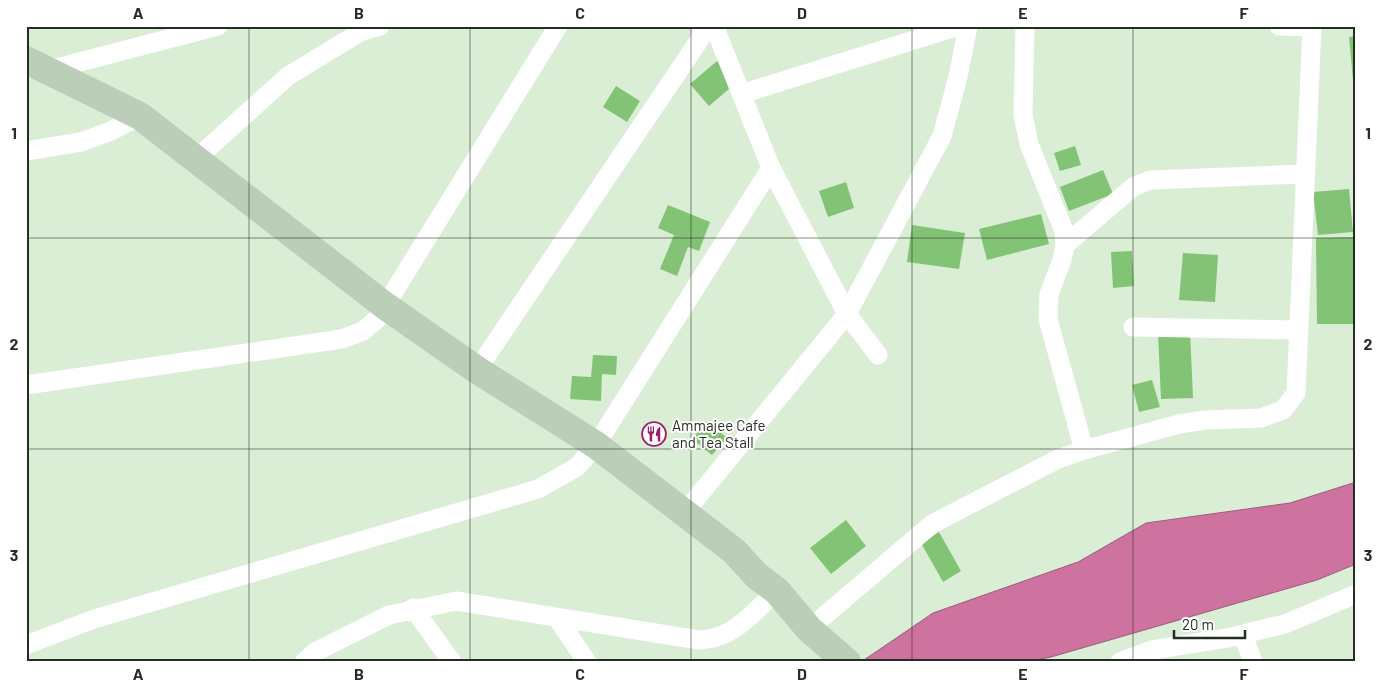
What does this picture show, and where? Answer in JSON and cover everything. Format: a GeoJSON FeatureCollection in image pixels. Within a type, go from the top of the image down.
{"type":"FeatureCollection","features":[{"type":"Feature","properties":{"kind":"main road"},"geometry":{"type":"LineString","coordinates":[[36,66],[140,116],[384,305],[477,370],[596,445],[685,512],[734,552],[809,629],[846,662]]}},
{"type":"Feature","properties":{"kind":"street"},"geometry":{"type":"LineString","coordinates":[[36,66],[218,26]]}},
{"type":"Feature","properties":{"kind":"street"},"geometry":{"type":"LineString","coordinates":[[26,385],[342,339],[363,331],[377,319],[558,26]]}},
{"type":"Feature","properties":{"kind":"street"},"geometry":{"type":"LineString","coordinates":[[477,370],[700,39],[703,26]]}},
{"type":"Feature","properties":{"kind":"street"},"geometry":{"type":"LineString","coordinates":[[714,26],[771,168],[847,314],[878,355]]}},
{"type":"Feature","properties":{"kind":"street"},"geometry":{"type":"LineString","coordinates":[[741,94],[958,26]]}},
{"type":"Feature","properties":{"kind":"street"},"geometry":{"type":"LineString","coordinates":[[685,512],[847,314],[942,136],[958,76],[968,26]]}},
{"type":"Feature","properties":{"kind":"street"},"geometry":{"type":"LineString","coordinates":[[1025,26],[1023,115],[1029,144],[1064,231],[1065,245],[1062,260],[1049,294],[1048,319],[1084,450]]}},
{"type":"Feature","properties":{"kind":"street"},"geometry":{"type":"LineString","coordinates":[[809,629],[932,524],[1058,460],[1084,450],[1179,424],[1206,420],[1261,418],[1284,410],[1296,393],[1312,26],[1279,26]]}},
{"type":"Feature","properties":{"kind":"street"},"geometry":{"type":"LineString","coordinates":[[196,159],[288,76],[368,28]]}},
{"type":"Feature","properties":{"kind":"street"},"geometry":{"type":"LineString","coordinates":[[26,150],[81,142],[111,131],[140,116]]}},
{"type":"Feature","properties":{"kind":"street"},"geometry":{"type":"LineString","coordinates":[[26,645],[94,620],[538,489],[577,467],[596,445],[771,168]]}},
{"type":"Feature","properties":{"kind":"street"},"geometry":{"type":"LineString","coordinates":[[1065,245],[1133,187],[1150,180],[1306,174]]}},
{"type":"Feature","properties":{"kind":"street"},"geometry":{"type":"LineString","coordinates":[[1133,327],[1299,330]]}},
{"type":"Feature","properties":{"kind":"street"},"geometry":{"type":"LineString","coordinates":[[313,658],[388,614],[413,608],[456,602],[699,640],[717,639],[730,633],[767,584]]}},
{"type":"Feature","properties":{"kind":"street"},"geometry":{"type":"LineString","coordinates":[[1120,662],[1152,650],[1243,634],[1285,624],[1356,594]]}},
{"type":"Feature","properties":{"kind":"street"},"geometry":{"type":"LineString","coordinates":[[413,608],[452,662]]}},
{"type":"Feature","properties":{"kind":"street"},"geometry":{"type":"LineString","coordinates":[[557,618],[587,662]]}},
{"type":"Feature","properties":{"kind":"street"},"geometry":{"type":"LineString","coordinates":[[1243,634],[1253,662]]}},
{"type":"Feature","properties":{"kind":"shaded area"},"geometry":{"type":"Polygon","coordinates":[[[1356,482],[1356,564],[1317,580],[1051,657],[1024,662],[861,662],[933,613],[1078,562],[1146,523],[1290,503],[1356,482]]]}},
{"type":"Feature","properties":{"kind":"building"},"geometry":{"type":"Polygon","coordinates":[[[1356,36],[1356,80],[1353,80],[1349,37],[1356,36]]]}},
{"type":"Feature","properties":{"kind":"building"},"geometry":{"type":"Polygon","coordinates":[[[717,61],[736,83],[709,106],[690,84],[717,61]]]}},
{"type":"Feature","properties":{"kind":"building"},"geometry":{"type":"Polygon","coordinates":[[[616,86],[640,101],[627,122],[603,107],[616,86]]]}},
{"type":"Feature","properties":{"kind":"building"},"geometry":{"type":"Polygon","coordinates":[[[1075,146],[1081,165],[1060,171],[1054,153],[1075,146]]]}},
{"type":"Feature","properties":{"kind":"building"},"geometry":{"type":"Polygon","coordinates":[[[1103,170],[1113,194],[1069,211],[1060,187],[1103,170]]]}},
{"type":"Feature","properties":{"kind":"building"},"geometry":{"type":"Polygon","coordinates":[[[846,182],[854,208],[828,217],[819,191],[846,182]]]}},
{"type":"Feature","properties":{"kind":"building"},"geometry":{"type":"Polygon","coordinates":[[[1349,189],[1353,232],[1318,235],[1313,192],[1349,189]]]}},
{"type":"Feature","properties":{"kind":"building"},"geometry":{"type":"Polygon","coordinates":[[[668,205],[710,222],[699,251],[688,247],[677,276],[660,269],[674,235],[658,228],[668,205]]]}},
{"type":"Feature","properties":{"kind":"building"},"geometry":{"type":"Polygon","coordinates":[[[1041,214],[1049,244],[987,260],[979,229],[1041,214]]]}},
{"type":"Feature","properties":{"kind":"building"},"geometry":{"type":"Polygon","coordinates":[[[912,225],[965,233],[959,269],[907,262],[912,225]]]}},
{"type":"Feature","properties":{"kind":"building"},"geometry":{"type":"Polygon","coordinates":[[[1356,237],[1356,324],[1317,324],[1316,238],[1356,237]]]}},
{"type":"Feature","properties":{"kind":"building"},"geometry":{"type":"Polygon","coordinates":[[[1132,251],[1134,286],[1113,288],[1111,252],[1132,251]]]}},
{"type":"Feature","properties":{"kind":"building"},"geometry":{"type":"Polygon","coordinates":[[[1183,253],[1218,255],[1215,302],[1179,300],[1183,253]]]}},
{"type":"Feature","properties":{"kind":"building"},"geometry":{"type":"Polygon","coordinates":[[[1190,331],[1193,398],[1161,399],[1158,333],[1190,331]]]}},
{"type":"Feature","properties":{"kind":"building"},"geometry":{"type":"Polygon","coordinates":[[[593,355],[617,356],[616,375],[602,374],[601,401],[570,399],[572,376],[591,377],[593,355]]]}},
{"type":"Feature","properties":{"kind":"building"},"geometry":{"type":"Polygon","coordinates":[[[1152,380],[1160,407],[1139,412],[1132,385],[1152,380]]]}},
{"type":"Feature","properties":{"kind":"building"},"geometry":{"type":"Polygon","coordinates":[[[707,421],[727,438],[712,455],[692,439],[707,421]]]}},
{"type":"Feature","properties":{"kind":"building"},"geometry":{"type":"Polygon","coordinates":[[[846,520],[866,546],[831,574],[810,548],[846,520]]]}},
{"type":"Feature","properties":{"kind":"building"},"geometry":{"type":"Polygon","coordinates":[[[939,532],[961,571],[943,582],[921,543],[939,532]]]}},
{"type":"Feature","properties":{"kind":"place","name":"Ammajee Cafe and Tea Stall"},"geometry":{"type":"Point","coordinates":[654,434]}}]}
